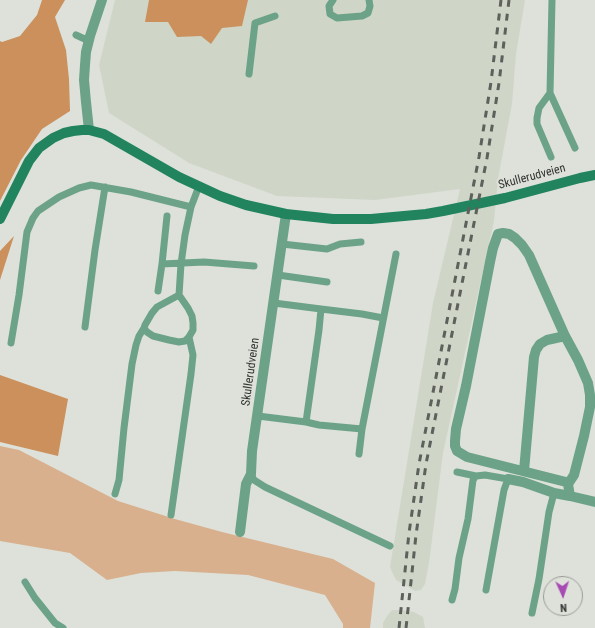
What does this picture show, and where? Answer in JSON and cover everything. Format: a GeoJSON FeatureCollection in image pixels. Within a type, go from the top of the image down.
{"type":"FeatureCollection","features":[{"type":"Feature","properties":{"kind":"main road","name":"Skullerudveien"},"geometry":{"type":"LineString","coordinates":[[89,130],[104,134],[179,176],[220,196],[246,205],[286,214],[333,218],[372,219],[426,214],[484,203],[595,175]]}},
{"type":"Feature","properties":{"kind":"main road"},"geometry":{"type":"LineString","coordinates":[[0,219],[30,161],[40,148],[53,138],[64,133],[89,130]]}},
{"type":"Feature","properties":{"kind":"street"},"geometry":{"type":"LineString","coordinates":[[89,130],[84,80],[85,65],[89,41],[102,0]]}},
{"type":"Feature","properties":{"kind":"street","name":"Skullerudveien"},"geometry":{"type":"LineString","coordinates":[[240,532],[246,484],[251,474],[252,451],[286,214]]}},
{"type":"Feature","properties":{"kind":"street"},"geometry":{"type":"LineString","coordinates":[[568,484],[566,482],[467,457],[457,451],[455,446],[456,429],[493,248],[498,234],[509,234],[515,238],[529,255],[588,384],[590,407],[574,475],[568,484],[570,496]]}},
{"type":"Feature","properties":{"kind":"street"},"geometry":{"type":"LineString","coordinates":[[524,471],[534,357],[536,350],[540,344],[547,340],[565,336]]}},
{"type":"Feature","properties":{"kind":"street"},"geometry":{"type":"LineString","coordinates":[[508,479],[523,482],[554,493],[595,502]]}},
{"type":"Feature","properties":{"kind":"lane"},"geometry":{"type":"LineString","coordinates":[[333,0],[329,6],[330,14],[337,18],[362,16],[368,13],[370,6],[369,0]]}},
{"type":"Feature","properties":{"kind":"lane"},"geometry":{"type":"LineString","coordinates":[[552,0],[550,93],[575,148]]}},
{"type":"Feature","properties":{"kind":"lane"},"geometry":{"type":"LineString","coordinates":[[249,74],[255,23],[275,16]]}},
{"type":"Feature","properties":{"kind":"lane"},"geometry":{"type":"LineString","coordinates":[[76,35],[89,41]]}},
{"type":"Feature","properties":{"kind":"lane"},"geometry":{"type":"LineString","coordinates":[[550,93],[538,108],[537,124],[551,157]]}},
{"type":"Feature","properties":{"kind":"lane"},"geometry":{"type":"LineString","coordinates":[[11,343],[27,232],[38,211],[59,197],[79,188],[91,185],[131,192],[191,208]]}},
{"type":"Feature","properties":{"kind":"lane"},"geometry":{"type":"LineString","coordinates":[[144,328],[153,336],[179,342],[185,341],[189,338],[193,330],[192,316],[179,295],[185,235],[191,208],[199,186]]}},
{"type":"Feature","properties":{"kind":"lane"},"geometry":{"type":"LineString","coordinates":[[85,327],[94,250],[105,187]]}},
{"type":"Feature","properties":{"kind":"lane"},"geometry":{"type":"LineString","coordinates":[[158,291],[167,216]]}},
{"type":"Feature","properties":{"kind":"lane"},"geometry":{"type":"LineString","coordinates":[[282,244],[327,249],[340,244],[361,242]]}},
{"type":"Feature","properties":{"kind":"lane"},"geometry":{"type":"LineString","coordinates":[[359,454],[362,428],[396,254]]}},
{"type":"Feature","properties":{"kind":"lane"},"geometry":{"type":"LineString","coordinates":[[162,264],[218,263],[254,266]]}},
{"type":"Feature","properties":{"kind":"lane"},"geometry":{"type":"LineString","coordinates":[[278,275],[327,282]]}},
{"type":"Feature","properties":{"kind":"lane"},"geometry":{"type":"LineString","coordinates":[[115,494],[119,480],[132,364],[136,345],[144,325],[152,312],[157,307],[179,295]]}},
{"type":"Feature","properties":{"kind":"lane"},"geometry":{"type":"LineString","coordinates":[[274,303],[321,308],[383,318]]}},
{"type":"Feature","properties":{"kind":"lane"},"geometry":{"type":"LineString","coordinates":[[306,422],[321,308]]}},
{"type":"Feature","properties":{"kind":"lane"},"geometry":{"type":"LineString","coordinates":[[171,515],[193,355],[189,338]]}},
{"type":"Feature","properties":{"kind":"lane"},"geometry":{"type":"LineString","coordinates":[[258,416],[319,425],[362,428]]}},
{"type":"Feature","properties":{"kind":"lane"},"geometry":{"type":"LineString","coordinates":[[457,472],[476,476],[485,475],[508,479],[504,490],[486,590]]}},
{"type":"Feature","properties":{"kind":"lane"},"geometry":{"type":"LineString","coordinates":[[251,474],[254,480],[265,487],[390,546]]}},
{"type":"Feature","properties":{"kind":"lane"},"geometry":{"type":"LineString","coordinates":[[452,600],[459,558],[468,519],[473,480],[476,476]]}},
{"type":"Feature","properties":{"kind":"lane"},"geometry":{"type":"LineString","coordinates":[[532,613],[539,579],[549,512],[554,493]]}},
{"type":"Feature","properties":{"kind":"lane"},"geometry":{"type":"LineString","coordinates":[[25,582],[47,613],[63,628]]}},
{"type":"Feature","properties":{"kind":"shaded area"},"geometry":{"type":"Polygon","coordinates":[[[42,0],[65,0],[55,17],[66,50],[70,111],[42,129],[21,160],[0,201],[0,41],[2,42],[20,36],[37,15],[42,0]]]}},
{"type":"Feature","properties":{"kind":"shaded area"},"geometry":{"type":"Polygon","coordinates":[[[115,0],[525,0],[516,54],[512,104],[498,179],[494,221],[443,453],[429,563],[425,584],[421,590],[415,591],[396,580],[390,567],[433,303],[460,189],[375,200],[277,196],[189,163],[109,113],[99,65],[115,0]]]}},
{"type":"Feature","properties":{"kind":"shaded area"},"geometry":{"type":"Polygon","coordinates":[[[149,0],[248,0],[242,26],[222,28],[211,44],[201,36],[177,37],[168,22],[145,22],[149,0]]]}},
{"type":"Feature","properties":{"kind":"shaded area"},"geometry":{"type":"Polygon","coordinates":[[[14,236],[0,280],[0,251],[14,236]]]}},
{"type":"Feature","properties":{"kind":"shaded area"},"geometry":{"type":"Polygon","coordinates":[[[0,375],[68,399],[58,456],[0,442],[0,375]]]}},
{"type":"Feature","properties":{"kind":"shaded area"},"geometry":{"type":"Polygon","coordinates":[[[0,446],[19,450],[118,501],[222,532],[333,559],[375,583],[370,628],[343,628],[343,624],[325,595],[248,575],[175,571],[141,573],[107,580],[70,553],[0,541],[0,446]]]}},
{"type":"Feature","properties":{"kind":"shaded area"},"geometry":{"type":"Polygon","coordinates":[[[392,610],[414,612],[423,617],[425,628],[383,628],[383,623],[392,610]]]}},
{"type":"Feature","properties":{"kind":"railway"},"geometry":{"type":"LineString","coordinates":[[399,628],[409,533],[419,464],[479,157],[491,82],[501,0]]}},
{"type":"Feature","properties":{"kind":"railway"},"geometry":{"type":"LineString","coordinates":[[406,628],[416,535],[426,464],[487,158],[499,83],[509,0]]}}]}
